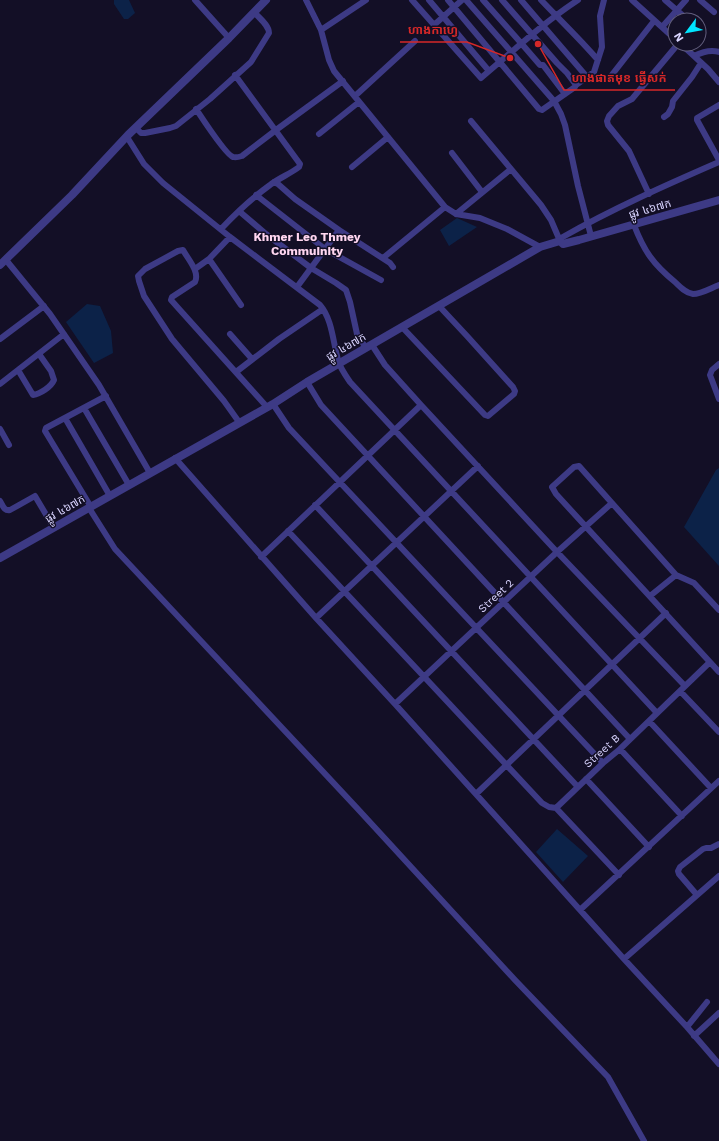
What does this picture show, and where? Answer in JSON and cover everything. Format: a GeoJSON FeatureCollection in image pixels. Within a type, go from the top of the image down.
{"type":"FeatureCollection","features":[{"type":"Feature","properties":{"kind":"street"},"geometry":{"type":"LineString","coordinates":[[195,0],[228,38]]}},
{"type":"Feature","properties":{"kind":"street"},"geometry":{"type":"LineString","coordinates":[[306,0],[321,30],[334,71],[445,207],[456,214],[480,218],[507,229],[540,248]]}},
{"type":"Feature","properties":{"kind":"street"},"geometry":{"type":"LineString","coordinates":[[321,30],[366,0]]}},
{"type":"Feature","properties":{"kind":"street"},"geometry":{"type":"LineString","coordinates":[[412,0],[480,78],[532,34],[578,0]]}},
{"type":"Feature","properties":{"kind":"street"},"geometry":{"type":"LineString","coordinates":[[429,0],[489,71]]}},
{"type":"Feature","properties":{"kind":"street"},"geometry":{"type":"LineString","coordinates":[[448,0],[539,110],[545,109],[554,101],[575,88],[576,85],[594,72],[602,47],[600,16],[604,0]]}},
{"type":"Feature","properties":{"kind":"street"},"geometry":{"type":"LineString","coordinates":[[434,25],[462,0]]}},
{"type":"Feature","properties":{"kind":"street"},"geometry":{"type":"LineString","coordinates":[[466,0],[554,101],[561,114],[565,125],[578,186],[591,236]]}},
{"type":"Feature","properties":{"kind":"street"},"geometry":{"type":"LineString","coordinates":[[483,0],[540,65],[543,65],[565,94]]}},
{"type":"Feature","properties":{"kind":"street"},"geometry":{"type":"LineString","coordinates":[[502,0],[576,85]]}},
{"type":"Feature","properties":{"kind":"street"},"geometry":{"type":"LineString","coordinates":[[521,0],[587,77]]}},
{"type":"Feature","properties":{"kind":"street"},"geometry":{"type":"LineString","coordinates":[[541,0],[583,42],[598,60]]}},
{"type":"Feature","properties":{"kind":"street"},"geometry":{"type":"LineString","coordinates":[[632,0],[667,32]]}},
{"type":"Feature","properties":{"kind":"street"},"geometry":{"type":"LineString","coordinates":[[665,0],[677,10]]}},
{"type":"Feature","properties":{"kind":"street"},"geometry":{"type":"LineString","coordinates":[[662,27],[686,0]]}},
{"type":"Feature","properties":{"kind":"street"},"geometry":{"type":"LineString","coordinates":[[700,0],[714,12]]}},
{"type":"Feature","properties":{"kind":"street"},"geometry":{"type":"LineString","coordinates":[[150,473],[106,396],[64,334],[44,306],[3,262],[72,195],[127,137],[254,12],[261,2]]}},
{"type":"Feature","properties":{"kind":"street"},"geometry":{"type":"LineString","coordinates":[[136,128],[141,133],[145,133],[176,126],[251,62],[269,33],[267,25],[254,12]]}},
{"type":"Feature","properties":{"kind":"street"},"geometry":{"type":"LineString","coordinates":[[611,76],[654,21]]}},
{"type":"Feature","properties":{"kind":"street"},"geometry":{"type":"LineString","coordinates":[[319,134],[357,99],[415,41]]}},
{"type":"Feature","properties":{"kind":"street"},"geometry":{"type":"LineString","coordinates":[[694,56],[706,51],[715,50],[719,52]]}},
{"type":"Feature","properties":{"kind":"street"},"geometry":{"type":"LineString","coordinates":[[649,194],[629,151],[608,125],[607,121],[609,116],[618,106],[632,99],[673,52]]}},
{"type":"Feature","properties":{"kind":"street"},"geometry":{"type":"LineString","coordinates":[[689,52],[701,62],[719,82]]}},
{"type":"Feature","properties":{"kind":"street"},"geometry":{"type":"LineString","coordinates":[[664,117],[668,114],[672,107],[673,101],[701,62]]}},
{"type":"Feature","properties":{"kind":"street"},"geometry":{"type":"LineString","coordinates":[[221,230],[239,210],[256,195],[274,182],[300,167],[300,164],[276,130],[235,75]]}},
{"type":"Feature","properties":{"kind":"street"},"geometry":{"type":"LineString","coordinates":[[196,109],[224,149],[231,157],[237,158],[242,156],[343,81]]}},
{"type":"Feature","properties":{"kind":"street"},"geometry":{"type":"LineString","coordinates":[[471,121],[541,206],[551,220],[560,241],[561,238],[588,223],[719,161],[697,118],[719,105]]}},
{"type":"Feature","properties":{"kind":"street"},"geometry":{"type":"LineString","coordinates":[[127,137],[144,164],[163,183],[221,230],[323,308],[333,334],[339,364],[350,382],[657,713]]}},
{"type":"Feature","properties":{"kind":"street"},"geometry":{"type":"LineString","coordinates":[[352,167],[388,137]]}},
{"type":"Feature","properties":{"kind":"street"},"geometry":{"type":"LineString","coordinates":[[452,153],[482,192]]}},
{"type":"Feature","properties":{"kind":"street"},"geometry":{"type":"LineString","coordinates":[[456,214],[511,169]]}},
{"type":"Feature","properties":{"kind":"street"},"geometry":{"type":"LineString","coordinates":[[274,182],[295,199],[339,230],[383,258],[393,267]]}},
{"type":"Feature","properties":{"kind":"street"},"geometry":{"type":"LineString","coordinates":[[256,195],[326,249],[381,280]]}},
{"type":"Feature","properties":{"kind":"street","name":"ផ្លូវ ៤៦៧ក"},"geometry":{"type":"LineString","coordinates":[[0,558],[270,405],[307,382],[540,248],[560,241],[563,244],[634,225],[719,200]]}},
{"type":"Feature","properties":{"kind":"street"},"geometry":{"type":"LineString","coordinates":[[383,258],[445,207]]}},
{"type":"Feature","properties":{"kind":"street"},"geometry":{"type":"LineString","coordinates":[[239,210],[266,234],[311,268],[346,290],[357,334],[557,552],[685,686]]}},
{"type":"Feature","properties":{"kind":"street"},"geometry":{"type":"LineString","coordinates":[[634,225],[640,242],[660,270],[685,291],[691,294],[697,294],[719,284]]}},
{"type":"Feature","properties":{"kind":"street"},"geometry":{"type":"LineString","coordinates":[[297,287],[339,230]]}},
{"type":"Feature","properties":{"kind":"street"},"geometry":{"type":"LineString","coordinates":[[195,269],[208,259],[230,237]]}},
{"type":"Feature","properties":{"kind":"street"},"geometry":{"type":"LineString","coordinates":[[239,422],[224,401],[172,339],[144,296],[138,281],[138,276],[145,269],[178,251],[182,250],[195,269],[197,278],[196,282],[172,297],[171,300],[236,372],[270,405],[289,428],[603,763]]}},
{"type":"Feature","properties":{"kind":"street"},"geometry":{"type":"LineString","coordinates":[[208,259],[241,306]]}},
{"type":"Feature","properties":{"kind":"street"},"geometry":{"type":"LineString","coordinates":[[0,339],[44,306]]}},
{"type":"Feature","properties":{"kind":"street"},"geometry":{"type":"LineString","coordinates":[[402,328],[485,415],[488,416],[514,394],[515,391],[439,306]]}},
{"type":"Feature","properties":{"kind":"street"},"geometry":{"type":"LineString","coordinates":[[236,372],[323,308]]}},
{"type":"Feature","properties":{"kind":"street"},"geometry":{"type":"LineString","coordinates":[[0,384],[64,334]]}},
{"type":"Feature","properties":{"kind":"street"},"geometry":{"type":"LineString","coordinates":[[230,334],[252,359]]}},
{"type":"Feature","properties":{"kind":"street"},"geometry":{"type":"LineString","coordinates":[[18,370],[33,395],[39,393],[53,383],[54,380],[51,371],[39,354]]}},
{"type":"Feature","properties":{"kind":"street"},"geometry":{"type":"LineString","coordinates":[[719,364],[712,370],[710,375],[719,399]]}},
{"type":"Feature","properties":{"kind":"street"},"geometry":{"type":"LineString","coordinates":[[307,382],[321,405],[630,739]]}},
{"type":"Feature","properties":{"kind":"street"},"geometry":{"type":"LineString","coordinates":[[106,396],[46,428],[45,430],[115,549],[515,980],[608,1077],[644,1141]]}},
{"type":"Feature","properties":{"kind":"street"},"geometry":{"type":"LineString","coordinates":[[261,557],[421,405]]}},
{"type":"Feature","properties":{"kind":"street"},"geometry":{"type":"LineString","coordinates":[[84,408],[129,485]]}},
{"type":"Feature","properties":{"kind":"street"},"geometry":{"type":"LineString","coordinates":[[64,418],[110,496]]}},
{"type":"Feature","properties":{"kind":"street"},"geometry":{"type":"LineString","coordinates":[[0,429],[9,445]]}},
{"type":"Feature","properties":{"kind":"street"},"geometry":{"type":"LineString","coordinates":[[176,458],[261,557],[719,1064]]}},
{"type":"Feature","properties":{"kind":"street"},"geometry":{"type":"LineString","coordinates":[[316,618],[478,466]]}},
{"type":"Feature","properties":{"kind":"street"},"geometry":{"type":"LineString","coordinates":[[719,610],[694,584],[676,575],[579,466],[574,467],[552,487],[556,494],[719,672]]}},
{"type":"Feature","properties":{"kind":"street"},"geometry":{"type":"LineString","coordinates":[[0,501],[5,509],[10,510],[35,496],[54,528]]}},
{"type":"Feature","properties":{"kind":"street","name":"Street 2"},"geometry":{"type":"LineString","coordinates":[[395,704],[557,552],[612,503]]}},
{"type":"Feature","properties":{"kind":"street"},"geometry":{"type":"LineString","coordinates":[[315,505],[578,787]]}},
{"type":"Feature","properties":{"kind":"street"},"geometry":{"type":"LineString","coordinates":[[288,531],[542,803],[549,807],[556,808],[619,875]]}},
{"type":"Feature","properties":{"kind":"street"},"geometry":{"type":"LineString","coordinates":[[650,596],[676,575]]}},
{"type":"Feature","properties":{"kind":"street"},"geometry":{"type":"LineString","coordinates":[[476,794],[666,614]]}},
{"type":"Feature","properties":{"kind":"street","name":"Street B"},"geometry":{"type":"LineString","coordinates":[[556,808],[603,763],[620,749],[710,662]]}},
{"type":"Feature","properties":{"kind":"street"},"geometry":{"type":"LineString","coordinates":[[680,691],[719,732]]}},
{"type":"Feature","properties":{"kind":"street"},"geometry":{"type":"LineString","coordinates":[[649,721],[712,788]]}},
{"type":"Feature","properties":{"kind":"street"},"geometry":{"type":"LineString","coordinates":[[620,749],[682,816]]}},
{"type":"Feature","properties":{"kind":"street"},"geometry":{"type":"LineString","coordinates":[[586,779],[649,847]]}},
{"type":"Feature","properties":{"kind":"street"},"geometry":{"type":"LineString","coordinates":[[580,910],[719,781]]}},
{"type":"Feature","properties":{"kind":"street"},"geometry":{"type":"LineString","coordinates":[[697,895],[679,874],[678,870],[703,849],[712,848],[719,844]]}},
{"type":"Feature","properties":{"kind":"street"},"geometry":{"type":"LineString","coordinates":[[624,959],[719,876]]}},
{"type":"Feature","properties":{"kind":"street"},"geometry":{"type":"LineString","coordinates":[[687,1027],[707,1002]]}},
{"type":"Feature","properties":{"kind":"street"},"geometry":{"type":"LineString","coordinates":[[694,1036],[719,1013]]}},
{"type":"Feature","properties":{"kind":"water"},"geometry":{"type":"Polygon","coordinates":[[[114,0],[129,0],[135,13],[128,19],[124,19],[114,4],[114,0]]]}},
{"type":"Feature","properties":{"kind":"water"},"geometry":{"type":"Polygon","coordinates":[[[457,218],[477,227],[449,246],[440,230],[457,218]]]}},
{"type":"Feature","properties":{"kind":"water"},"geometry":{"type":"Polygon","coordinates":[[[87,304],[100,306],[111,331],[113,353],[94,363],[66,322],[87,304]]]}},
{"type":"Feature","properties":{"kind":"water"},"geometry":{"type":"Polygon","coordinates":[[[719,468],[719,566],[684,527],[716,470],[719,468]]]}},
{"type":"Feature","properties":{"kind":"water"},"geometry":{"type":"Polygon","coordinates":[[[557,829],[588,856],[563,882],[536,852],[557,829]]]}},
{"type":"Feature","properties":{"kind":"place","name":"ហាងផាតមុខ ធ្វើសក់"},"geometry":{"type":"Point","coordinates":[538,44]}},
{"type":"Feature","properties":{"kind":"place","name":"ហាងកាហ្វេ"},"geometry":{"type":"Point","coordinates":[510,58]}},
{"type":"Feature","properties":{"kind":"district","name":"Khmer Leo Thmey Commuinity"},"geometry":{"type":"Point","coordinates":[307,244]}}]}
